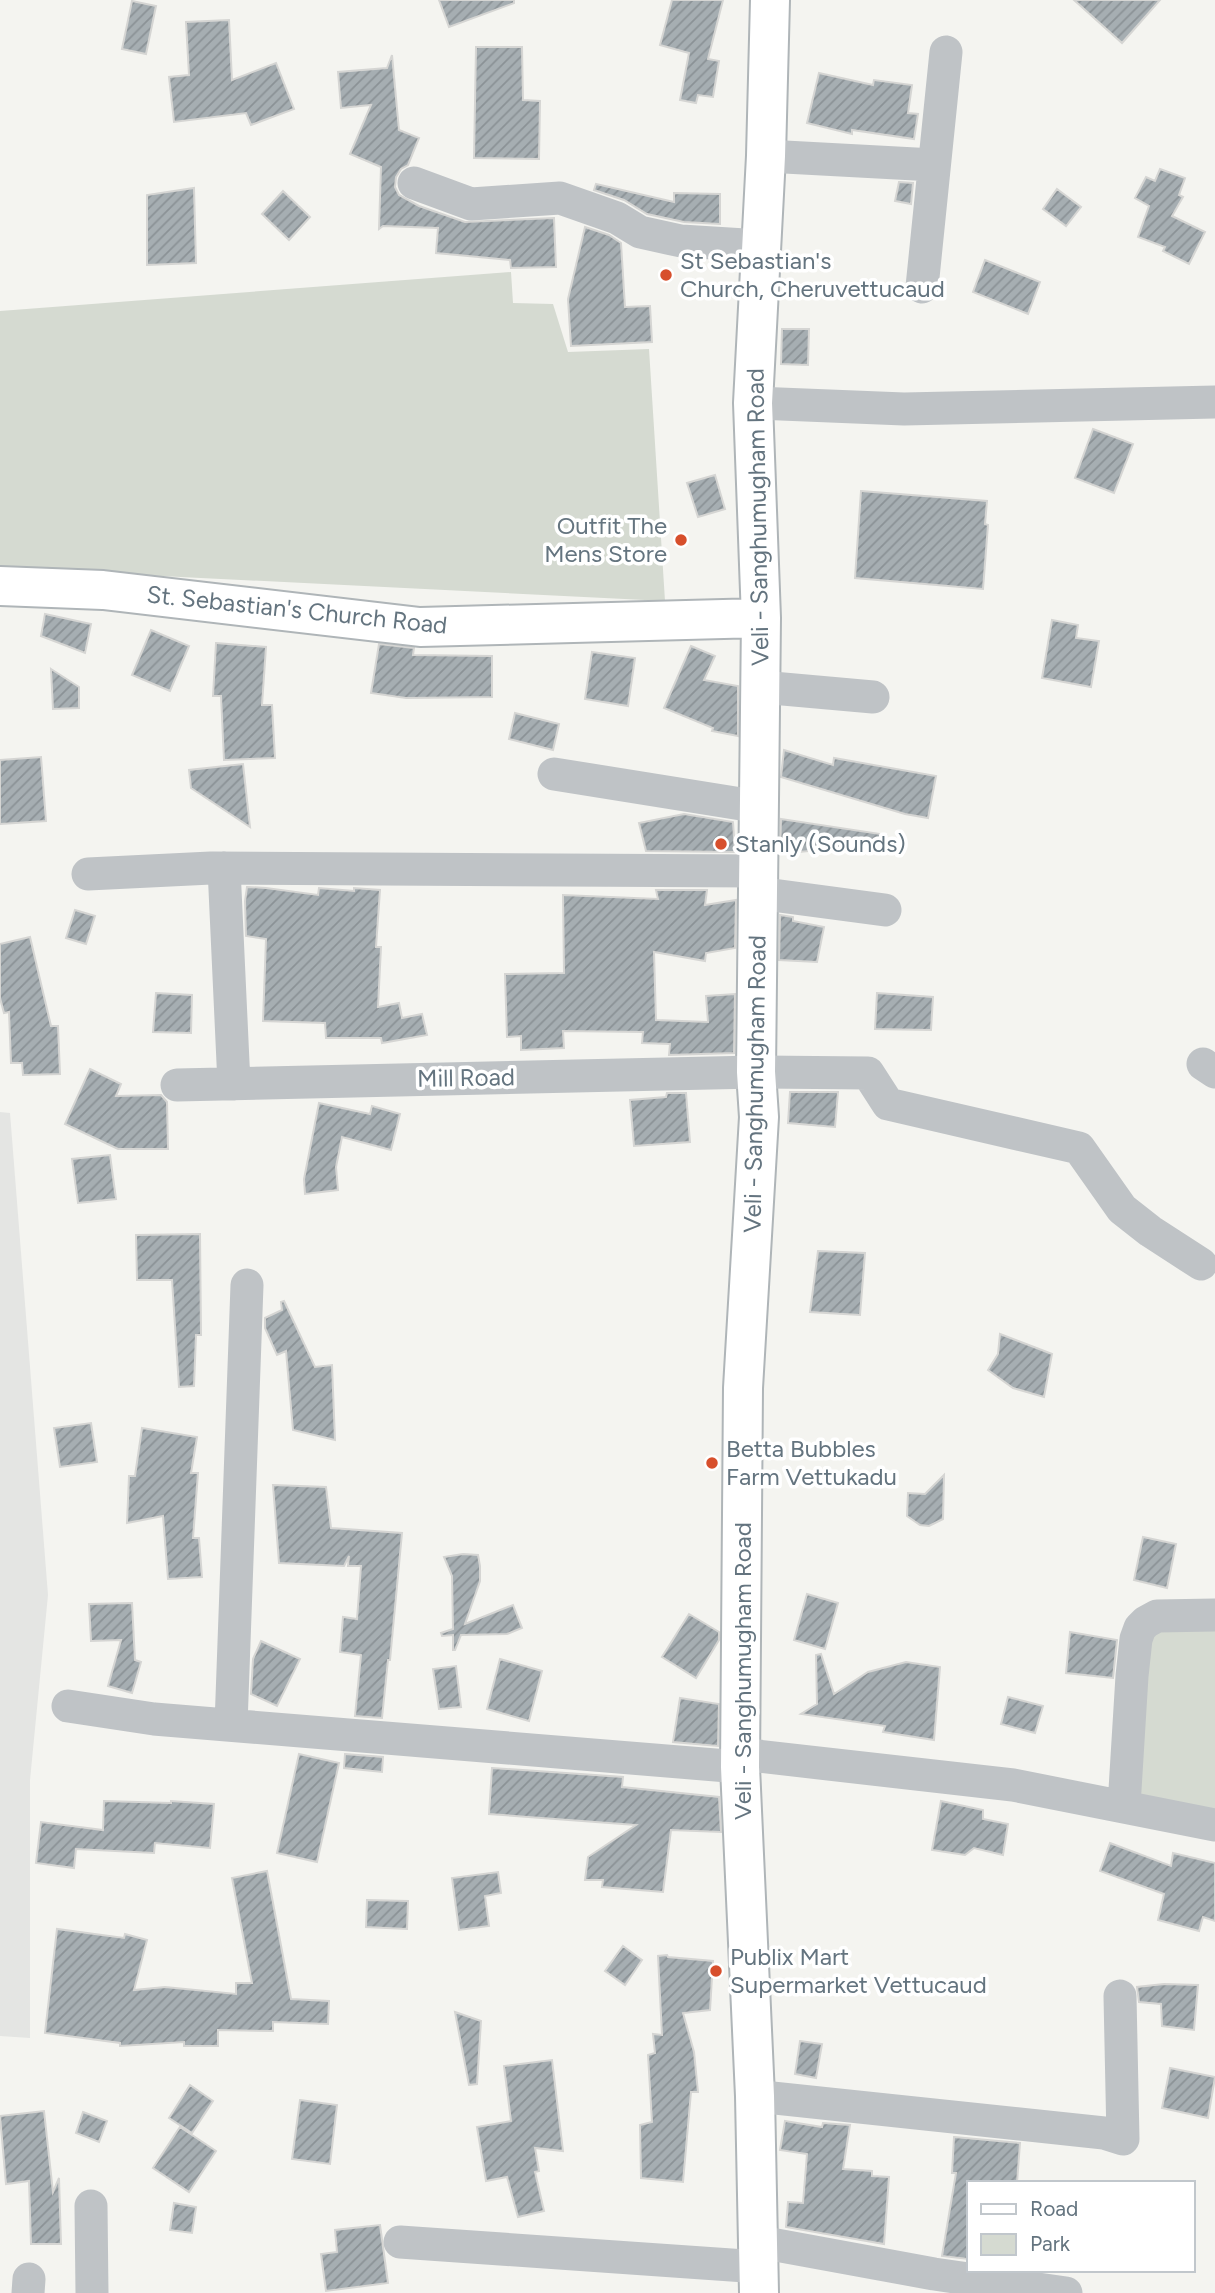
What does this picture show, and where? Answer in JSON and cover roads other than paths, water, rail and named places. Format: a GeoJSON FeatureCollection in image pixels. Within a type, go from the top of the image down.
{"type":"FeatureCollection","features":[{"type":"Feature","properties":{"kind":"main road","name":"Veli - Sanghumugham Road"},"geometry":{"type":"LineString","coordinates":[[760,2268],[740,1761],[743,1388],[759,1117],[755,1072],[761,618],[753,403],[766,156],[770,0]]}},
{"type":"Feature","properties":{"kind":"main road","name":"St. Sebastian's Church Road"},"geometry":{"type":"LineString","coordinates":[[0,586],[103,590],[420,627],[761,618]]}},
{"type":"Feature","properties":{"kind":"street"},"geometry":{"type":"LineString","coordinates":[[922,287],[946,52]]}},
{"type":"Feature","properties":{"kind":"street"},"geometry":{"type":"LineString","coordinates":[[766,156],[934,165]]}},
{"type":"Feature","properties":{"kind":"street"},"geometry":{"type":"LineString","coordinates":[[414,183],[471,204],[560,198],[617,218],[640,232],[681,241],[761,246]]}},
{"type":"Feature","properties":{"kind":"street"},"geometry":{"type":"LineString","coordinates":[[753,403],[904,409],[1215,402]]}},
{"type":"Feature","properties":{"kind":"street"},"geometry":{"type":"LineString","coordinates":[[761,687],[873,697]]}},
{"type":"Feature","properties":{"kind":"street"},"geometry":{"type":"LineString","coordinates":[[554,774],[760,807]]}},
{"type":"Feature","properties":{"kind":"street"},"geometry":{"type":"LineString","coordinates":[[224,869],[234,1083]]}},
{"type":"Feature","properties":{"kind":"street"},"geometry":{"type":"LineString","coordinates":[[88,874],[224,869],[759,882],[885,910]]}},
{"type":"Feature","properties":{"kind":"street","name":"Mill Road"},"geometry":{"type":"LineString","coordinates":[[177,1085],[755,1072],[868,1073],[888,1104],[1079,1148],[1122,1209],[1201,1264]]}},
{"type":"Feature","properties":{"kind":"street"},"geometry":{"type":"LineString","coordinates":[[231,1725],[247,1285]]}},
{"type":"Feature","properties":{"kind":"street"},"geometry":{"type":"LineString","coordinates":[[1124,1806],[1132,1676],[1136,1639],[1140,1628],[1157,1616],[1215,1615]]}},
{"type":"Feature","properties":{"kind":"street"},"geometry":{"type":"LineString","coordinates":[[68,1706],[154,1719],[740,1761],[1013,1785],[1215,1825]]}},
{"type":"Feature","properties":{"kind":"street"},"geometry":{"type":"LineString","coordinates":[[755,2096],[1104,2133],[1124,2139],[1120,1996]]}},
{"type":"Feature","properties":{"kind":"street"},"geometry":{"type":"LineString","coordinates":[[91,2206],[92,2293]]}},
{"type":"Feature","properties":{"kind":"street"},"geometry":{"type":"LineString","coordinates":[[400,2242],[760,2268],[933,2274],[1066,2293]]}},
{"type":"Feature","properties":{"kind":"place","name":"St Sebastian's Church, Cheruvettucaud"},"geometry":{"type":"Point","coordinates":[666,275]}},
{"type":"Feature","properties":{"kind":"place","name":"Outfit The Mens Store"},"geometry":{"type":"Point","coordinates":[681,540]}},
{"type":"Feature","properties":{"kind":"place","name":"Stanly (Sounds)"},"geometry":{"type":"Point","coordinates":[721,844]}},
{"type":"Feature","properties":{"kind":"place","name":"Betta Bubbles Farm Vettukadu"},"geometry":{"type":"Point","coordinates":[712,1463]}},
{"type":"Feature","properties":{"kind":"place","name":"Publix Mart Supermarket Vettucaud"},"geometry":{"type":"Point","coordinates":[716,1971]}}]}
